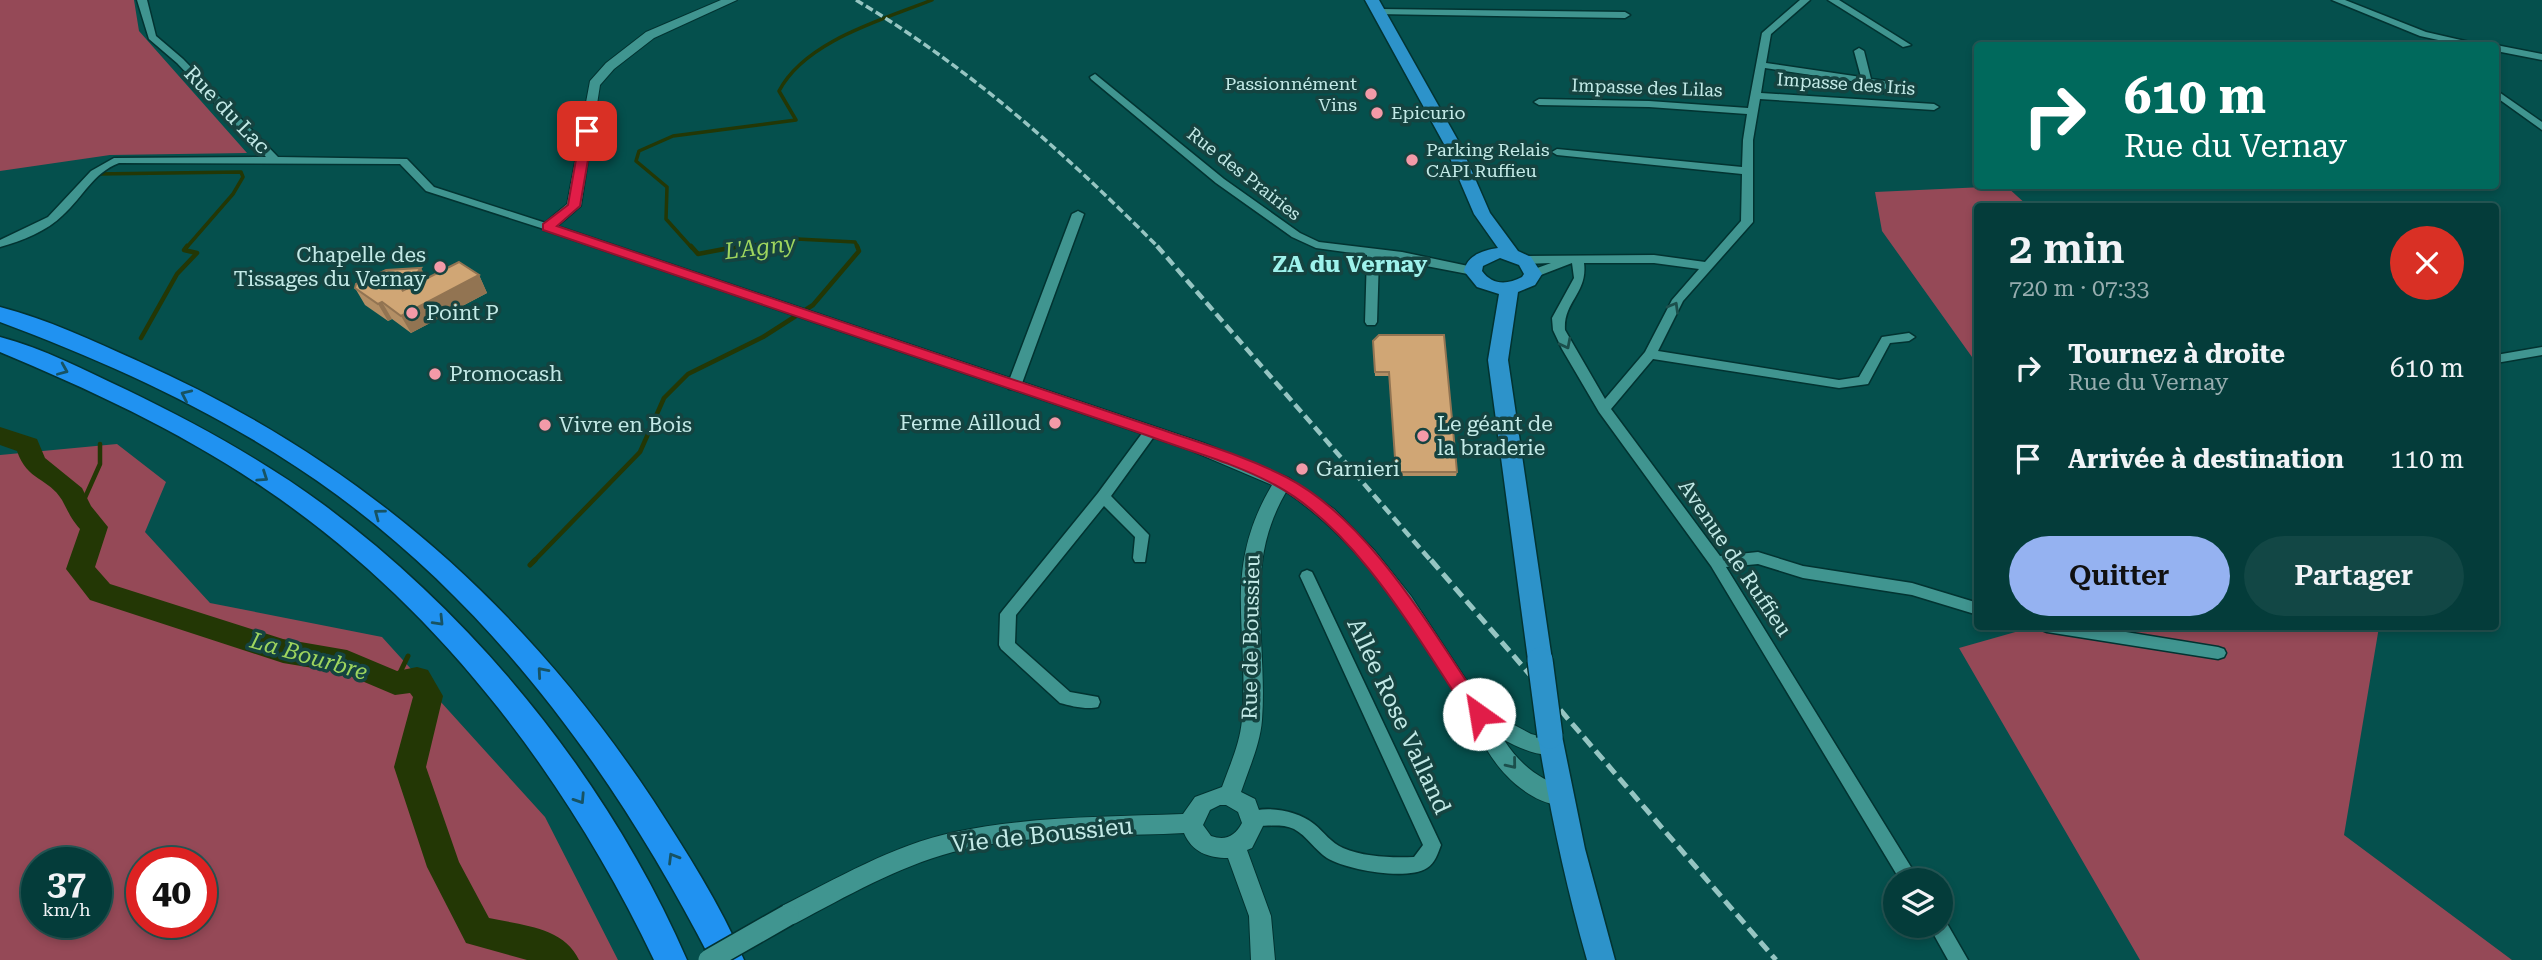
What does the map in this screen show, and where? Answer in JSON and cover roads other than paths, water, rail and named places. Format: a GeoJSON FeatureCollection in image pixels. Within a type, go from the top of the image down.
{"type":"FeatureCollection","features":[{"type":"Feature","properties":{"kind":"highway"},"geometry":{"type":"LineString","coordinates":[[0,314],[176,390],[268,439],[347,490],[426,553],[503,628],[582,722],[644,808],[696,896],[728,960]]}},
{"type":"Feature","properties":{"kind":"highway"},"geometry":{"type":"LineString","coordinates":[[0,344],[96,384],[166,419],[237,460],[314,511],[393,577],[469,652],[549,753],[607,841],[671,960]]}},
{"type":"Feature","properties":{"kind":"main road"},"geometry":{"type":"LineString","coordinates":[[1376,6],[1452,144],[1482,214],[1488,255]]}},
{"type":"Feature","properties":{"kind":"main road"},"geometry":{"type":"LineString","coordinates":[[1482,214],[1523,263],[1529,282],[1509,289],[1480,282],[1473,271],[1479,258],[1488,255],[1523,263]]}},
{"type":"Feature","properties":{"kind":"main road"},"geometry":{"type":"LineString","coordinates":[[1488,286],[1560,796],[1589,922],[1601,960]]}},
{"type":"Feature","properties":{"kind":"main road"},"geometry":{"type":"LineString","coordinates":[[1498,360],[1509,289]]}},
{"type":"Feature","properties":{"kind":"street","name":"Rue du Lac"},"geometry":{"type":"LineString","coordinates":[[142,0],[152,37],[180,61],[275,160],[403,161],[430,189],[1151,431],[1283,482],[1330,516],[1383,573],[1479,714],[1513,770],[1548,794],[1560,796]]}},
{"type":"Feature","properties":{"kind":"street"},"geometry":{"type":"LineString","coordinates":[[548,227],[574,206],[594,84],[610,66],[650,35],[731,0]]}},
{"type":"Feature","properties":{"kind":"street"},"geometry":{"type":"LineString","coordinates":[[1604,409],[1650,354],[1678,300],[1747,222],[1749,211],[1746,171],[1753,111],[1767,33],[1805,0]]}},
{"type":"Feature","properties":{"kind":"street"},"geometry":{"type":"LineString","coordinates":[[1832,0],[1906,45]]}},
{"type":"Feature","properties":{"kind":"street"},"geometry":{"type":"LineString","coordinates":[[2337,0],[2423,34],[2463,42]]}},
{"type":"Feature","properties":{"kind":"street"},"geometry":{"type":"LineString","coordinates":[[1376,6],[1625,15]]}},
{"type":"Feature","properties":{"kind":"street"},"geometry":{"type":"LineString","coordinates":[[2423,34],[2428,42]]}},
{"type":"Feature","properties":{"kind":"street"},"geometry":{"type":"LineString","coordinates":[[2499,49],[2542,57]]}},
{"type":"Feature","properties":{"kind":"street"},"geometry":{"type":"LineString","coordinates":[[1859,51],[1867,81]]}},
{"type":"Feature","properties":{"kind":"street"},"geometry":{"type":"LineString","coordinates":[[1761,65],[1881,83],[1883,90]]}},
{"type":"Feature","properties":{"kind":"street","name":"Rue des Prairies"},"geometry":{"type":"LineString","coordinates":[[1096,77],[1220,181],[1286,230],[1316,245],[1402,256],[1473,271]]}},
{"type":"Feature","properties":{"kind":"street"},"geometry":{"type":"LineString","coordinates":[[2499,95],[2542,127]]}},
{"type":"Feature","properties":{"kind":"street","name":"Impasse des Iris"},"geometry":{"type":"LineString","coordinates":[[1756,96],[1934,107]]}},
{"type":"Feature","properties":{"kind":"street","name":"Impasse des Lilas"},"geometry":{"type":"LineString","coordinates":[[1539,102],[1650,104],[1753,111]]}},
{"type":"Feature","properties":{"kind":"street"},"geometry":{"type":"LineString","coordinates":[[1557,152],[1746,171]]}},
{"type":"Feature","properties":{"kind":"street"},"geometry":{"type":"LineString","coordinates":[[0,244],[40,228],[66,208],[88,177],[106,164],[118,160],[275,160]]}},
{"type":"Feature","properties":{"kind":"street"},"geometry":{"type":"LineString","coordinates":[[1014,386],[1078,214]]}},
{"type":"Feature","properties":{"kind":"street"},"geometry":{"type":"LineString","coordinates":[[1371,322],[1373,253]]}},
{"type":"Feature","properties":{"kind":"street"},"geometry":{"type":"LineString","coordinates":[[1523,263],[1577,259],[1654,259],[1707,266]]}},
{"type":"Feature","properties":{"kind":"street","name":"Avenue de Ruffieu"},"geometry":{"type":"LineString","coordinates":[[1577,259],[1580,278],[1558,318],[1559,330],[1604,409],[1716,562],[1903,868]]}},
{"type":"Feature","properties":{"kind":"street"},"geometry":{"type":"LineString","coordinates":[[1650,354],[1839,384],[1863,381],[1886,340],[1909,337]]}},
{"type":"Feature","properties":{"kind":"street"},"geometry":{"type":"LineString","coordinates":[[2499,358],[2542,351]]}},
{"type":"Feature","properties":{"kind":"street"},"geometry":{"type":"LineString","coordinates":[[1092,702],[1066,698],[1007,645],[1008,614],[1103,497],[1151,431]]}},
{"type":"Feature","properties":{"kind":"street","name":"Rue de Boussieu"},"geometry":{"type":"LineString","coordinates":[[1229,796],[1252,722],[1250,555],[1266,505],[1283,482]]}},
{"type":"Feature","properties":{"kind":"street"},"geometry":{"type":"LineString","coordinates":[[1103,497],[1142,535],[1140,558]]}},
{"type":"Feature","properties":{"kind":"street"},"geometry":{"type":"LineString","coordinates":[[1716,562],[1758,558],[1803,572],[1912,589],[1974,608]]}},
{"type":"Feature","properties":{"kind":"street","name":"Allée Rose Valland"},"geometry":{"type":"LineString","coordinates":[[1252,818],[1280,817],[1299,822],[1324,846],[1340,855],[1405,867],[1420,864],[1428,856],[1432,845],[1307,576]]}},
{"type":"Feature","properties":{"kind":"street"},"geometry":{"type":"LineString","coordinates":[[2072,630],[2218,653]]}},
{"type":"Feature","properties":{"kind":"street","name":"Rue du Lac"},"geometry":{"type":"LineString","coordinates":[[1479,714],[1515,738],[1532,745],[1551,742]]}},
{"type":"Feature","properties":{"kind":"street"},"geometry":{"type":"LineString","coordinates":[[1229,796],[1247,806],[1252,818],[1251,833],[1235,847],[1223,850],[1200,842],[1193,834],[1191,823],[1193,813],[1207,799],[1229,796]]}},
{"type":"Feature","properties":{"kind":"street","name":"Vie de Boussieu"},"geometry":{"type":"LineString","coordinates":[[709,960],[883,866],[954,842],[1028,831],[1191,823]]}},
{"type":"Feature","properties":{"kind":"street"},"geometry":{"type":"LineString","coordinates":[[1235,847],[1260,916],[1263,960]]}},
{"type":"Feature","properties":{"kind":"street"},"geometry":{"type":"LineString","coordinates":[[1945,938],[1959,960]]}},
{"type":"Feature","properties":{"kind":"waterway","name":"L'Agny"},"geometry":{"type":"LineString","coordinates":[[692,248],[666,219],[667,187],[636,161],[639,151],[673,136],[796,120],[779,91],[807,58],[846,34],[932,0]]}},
{"type":"Feature","properties":{"kind":"waterway"},"geometry":{"type":"LineString","coordinates":[[96,174],[241,172],[243,177],[233,194],[186,248]]}},
{"type":"Feature","properties":{"kind":"waterway","name":"L'Agny"},"geometry":{"type":"LineString","coordinates":[[731,248],[797,239],[855,242],[857,246]]}},
{"type":"Feature","properties":{"kind":"waterway"},"geometry":{"type":"LineString","coordinates":[[141,338],[177,274],[197,253],[184,250],[187,246]]}},
{"type":"Feature","properties":{"kind":"waterway","name":"L'Agny"},"geometry":{"type":"LineString","coordinates":[[691,246],[698,254],[740,246]]}},
{"type":"Feature","properties":{"kind":"waterway","name":"L'Agny"},"geometry":{"type":"LineString","coordinates":[[533,562],[640,452],[664,398],[688,374],[763,337],[813,305],[859,251],[857,246]]}},
{"type":"Feature","properties":{"kind":"waterway","name":"La Bourbre"},"geometry":{"type":"LineString","coordinates":[[0,436],[28,445],[34,463],[73,495],[79,511],[94,527],[80,569],[100,592],[283,651],[347,662],[395,683],[417,679],[428,696],[410,767],[444,867],[478,931],[549,949],[561,960]]}},
{"type":"Feature","properties":{"kind":"waterway"},"geometry":{"type":"LineString","coordinates":[[79,511],[100,464],[100,444]]}},
{"type":"Feature","properties":{"kind":"waterway","name":"L'Agny"},"geometry":{"type":"LineString","coordinates":[[530,565],[533,562]]}},
{"type":"Feature","properties":{"kind":"waterway","name":"L'Agny"},"geometry":{"type":"LineString","coordinates":[[395,683],[408,656]]}},
{"type":"Feature","properties":{"kind":"railway"},"geometry":{"type":"LineString","coordinates":[[856,0],[938,54],[1015,114],[1088,179],[1157,246]]}},
{"type":"Feature","properties":{"kind":"railway"},"geometry":{"type":"LineString","coordinates":[[1157,246],[1432,562]]}},
{"type":"Feature","properties":{"kind":"railway"},"geometry":{"type":"LineString","coordinates":[[1431,560],[1776,960]]}},
{"type":"Feature","properties":{"kind":"place","name":"Passionnément Vins"},"geometry":{"type":"Point","coordinates":[1371,94]}},
{"type":"Feature","properties":{"kind":"place","name":"Epicurio"},"geometry":{"type":"Point","coordinates":[1377,113]}},
{"type":"Feature","properties":{"kind":"place","name":"Parking Relais CAPI Ruffieu"},"geometry":{"type":"Point","coordinates":[1412,160]}},
{"type":"Feature","properties":{"kind":"place","name":"Chapelle des Tissages du Vernay"},"geometry":{"type":"Point","coordinates":[440,267]}},
{"type":"Feature","properties":{"kind":"place","name":"Point P"},"geometry":{"type":"Point","coordinates":[412,313]}},
{"type":"Feature","properties":{"kind":"place","name":"Promocash"},"geometry":{"type":"Point","coordinates":[435,374]}},
{"type":"Feature","properties":{"kind":"place","name":"Ferme Ailloud"},"geometry":{"type":"Point","coordinates":[1055,423]}},
{"type":"Feature","properties":{"kind":"place","name":"Vivre en Bois"},"geometry":{"type":"Point","coordinates":[545,425]}},
{"type":"Feature","properties":{"kind":"place","name":"Le géant de la braderie"},"geometry":{"type":"Point","coordinates":[1423,436]}},
{"type":"Feature","properties":{"kind":"place","name":"Garnieri"},"geometry":{"type":"Point","coordinates":[1302,469]}},
{"type":"Feature","properties":{"kind":"district","name":"ZA du Vernay"},"geometry":{"type":"Point","coordinates":[1350,264]}}]}
